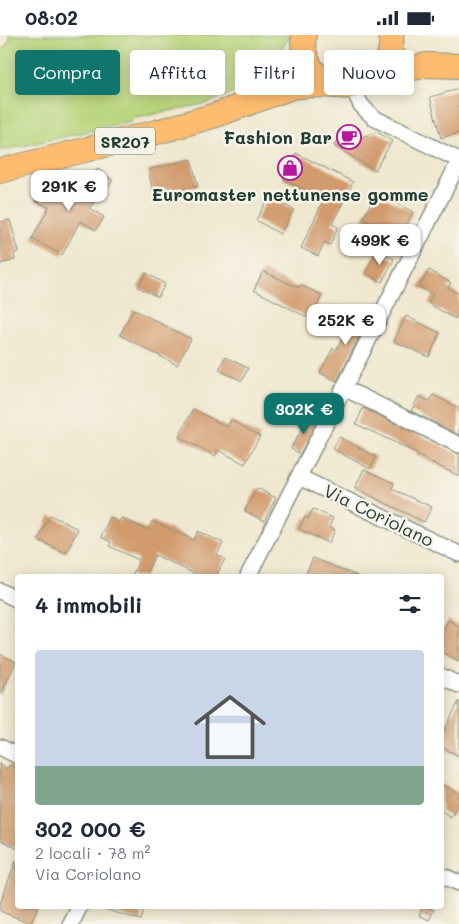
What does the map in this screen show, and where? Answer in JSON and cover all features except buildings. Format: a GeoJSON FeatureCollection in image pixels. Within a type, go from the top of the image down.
{"type":"FeatureCollection","features":[{"type":"Feature","properties":{"kind":"main road","name":"SR207"},"geometry":{"type":"LineString","coordinates":[[391,39],[427,65]]}},
{"type":"Feature","properties":{"kind":"main road","name":"SR207"},"geometry":{"type":"LineString","coordinates":[[304,44],[309,65],[324,79]]}},
{"type":"Feature","properties":{"kind":"main road","name":"SR207"},"geometry":{"type":"LineString","coordinates":[[248,103],[304,44]]}},
{"type":"Feature","properties":{"kind":"main road","name":"SR207"},"geometry":{"type":"LineString","coordinates":[[414,68],[427,65],[459,66]]}},
{"type":"Feature","properties":{"kind":"main road","name":"SR207"},"geometry":{"type":"LineString","coordinates":[[0,171],[137,138],[298,86],[324,86]]}},
{"type":"Feature","properties":{"kind":"street"},"geometry":{"type":"LineString","coordinates":[[249,574],[459,161],[374,118],[353,95]]}},
{"type":"Feature","properties":{"kind":"street"},"geometry":{"type":"LineString","coordinates":[[344,388],[459,445]]}},
{"type":"Feature","properties":{"kind":"street","name":"Via Coriolano"},"geometry":{"type":"LineString","coordinates":[[299,477],[459,554]]}},
{"type":"Feature","properties":{"kind":"street"},"geometry":{"type":"LineString","coordinates":[[0,591],[15,598]]}},
{"type":"Feature","properties":{"kind":"street"},"geometry":{"type":"LineString","coordinates":[[444,678],[459,685]]}},
{"type":"Feature","properties":{"kind":"street"},"geometry":{"type":"LineString","coordinates":[[0,747],[15,754]]}},
{"type":"Feature","properties":{"kind":"street"},"geometry":{"type":"LineString","coordinates":[[444,876],[459,883]]}},
{"type":"Feature","properties":{"kind":"street"},"geometry":{"type":"LineString","coordinates":[[70,924],[78,909]]}},
{"type":"Feature","properties":{"kind":"green space"},"geometry":{"type":"Polygon","coordinates":[[[7,35],[291,35],[281,50],[235,50],[235,92],[208,103],[131,119],[131,122],[0,151],[0,53],[11,38],[7,35]]]}},
{"type":"Feature","properties":{"kind":"place","name":"Fashion Bar"},"geometry":{"type":"Point","coordinates":[349,137]}},
{"type":"Feature","properties":{"kind":"place","name":"Euromaster nettunense gomme"},"geometry":{"type":"Point","coordinates":[290,168]}}]}
